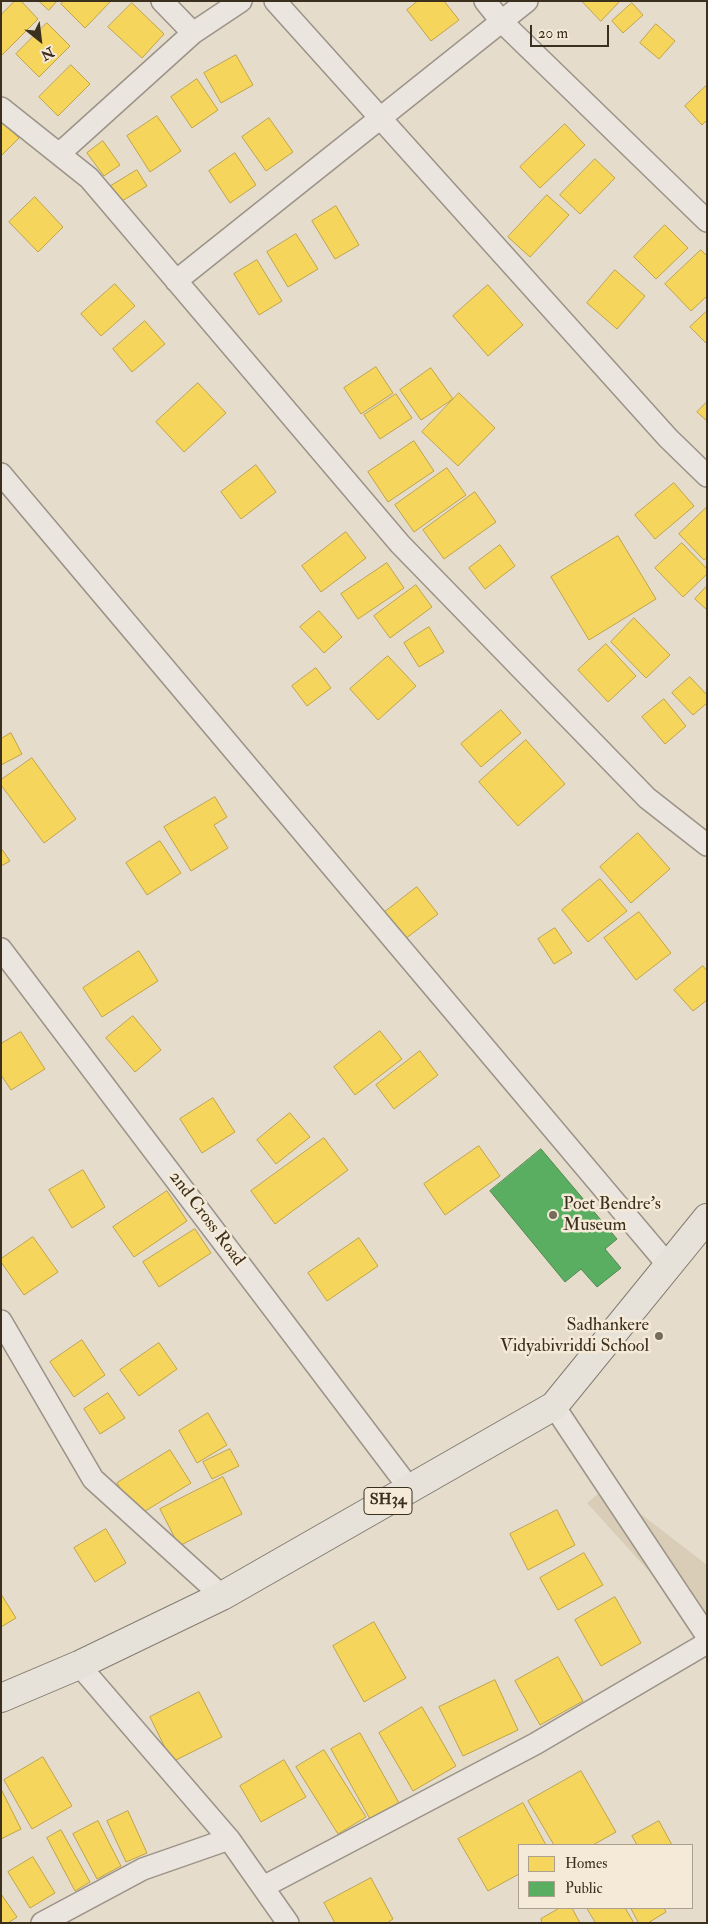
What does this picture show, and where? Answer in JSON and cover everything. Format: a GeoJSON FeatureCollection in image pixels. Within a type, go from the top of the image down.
{"type":"FeatureCollection","features":[{"type":"Feature","properties":{"kind":"main road","name":"SH34"},"geometry":{"type":"LineString","coordinates":[[1,1698],[78,1665],[222,1596],[554,1406],[707,1218]]}},
{"type":"Feature","properties":{"kind":"street"},"geometry":{"type":"LineString","coordinates":[[162,1],[193,33]]}},
{"type":"Feature","properties":{"kind":"street"},"geometry":{"type":"LineString","coordinates":[[59,154],[193,33],[241,1]]}},
{"type":"Feature","properties":{"kind":"street"},"geometry":{"type":"LineString","coordinates":[[275,1],[668,438],[707,476]]}},
{"type":"Feature","properties":{"kind":"street"},"geometry":{"type":"LineString","coordinates":[[486,1],[501,21],[707,221]]}},
{"type":"Feature","properties":{"kind":"street"},"geometry":{"type":"LineString","coordinates":[[176,281],[528,1]]}},
{"type":"Feature","properties":{"kind":"street"},"geometry":{"type":"LineString","coordinates":[[1,108],[89,178],[400,544],[647,798],[707,845]]}},
{"type":"Feature","properties":{"kind":"street"},"geometry":{"type":"LineString","coordinates":[[1,474],[668,1265]]}},
{"type":"Feature","properties":{"kind":"street","name":"2nd Cross Road"},"geometry":{"type":"LineString","coordinates":[[1,948],[410,1489]]}},
{"type":"Feature","properties":{"kind":"street"},"geometry":{"type":"LineString","coordinates":[[1,1321],[93,1479],[222,1596]]}},
{"type":"Feature","properties":{"kind":"street"},"geometry":{"type":"LineString","coordinates":[[554,1406],[707,1636]]}},
{"type":"Feature","properties":{"kind":"street"},"geometry":{"type":"LineString","coordinates":[[263,1887],[535,1744],[707,1643]]}},
{"type":"Feature","properties":{"kind":"street"},"geometry":{"type":"LineString","coordinates":[[78,1665],[229,1840],[288,1923]]}},
{"type":"Feature","properties":{"kind":"street"},"geometry":{"type":"LineString","coordinates":[[42,1923],[143,1869],[229,1840]]}},
{"type":"Feature","properties":{"kind":"shaded area"},"geometry":{"type":"Polygon","coordinates":[[[606,1487],[707,1565],[707,1635],[587,1503],[606,1487]]]}},
{"type":"Feature","properties":{"kind":"building: Homes"},"geometry":{"type":"Polygon","coordinates":[[[15,1],[21,1],[38,19],[1,56],[1,15],[15,1]]]}},
{"type":"Feature","properties":{"kind":"building: Homes"},"geometry":{"type":"Polygon","coordinates":[[[39,1],[57,1],[49,10],[39,1]]]}},
{"type":"Feature","properties":{"kind":"building: Homes"},"geometry":{"type":"Polygon","coordinates":[[[64,1],[111,1],[85,28],[61,4],[64,1]]]}},
{"type":"Feature","properties":{"kind":"building: Homes"},"geometry":{"type":"Polygon","coordinates":[[[418,1],[444,1],[459,20],[431,41],[407,10],[418,1]]]}},
{"type":"Feature","properties":{"kind":"building: Homes"},"geometry":{"type":"Polygon","coordinates":[[[582,1],[620,1],[601,21],[582,1]]]}},
{"type":"Feature","properties":{"kind":"building: Homes"},"geometry":{"type":"Polygon","coordinates":[[[132,3],[164,34],[142,58],[108,27],[132,3]]]}},
{"type":"Feature","properties":{"kind":"building: Homes"},"geometry":{"type":"Polygon","coordinates":[[[632,3],[643,15],[623,33],[612,21],[632,3]]]}},
{"type":"Feature","properties":{"kind":"building: Homes"},"geometry":{"type":"Polygon","coordinates":[[[47,23],[70,46],[39,77],[16,54],[47,23]]]}},
{"type":"Feature","properties":{"kind":"building: Homes"},"geometry":{"type":"Polygon","coordinates":[[[656,24],[675,41],[659,59],[640,43],[656,24]]]}},
{"type":"Feature","properties":{"kind":"building: Homes"},"geometry":{"type":"Polygon","coordinates":[[[236,55],[253,85],[221,103],[204,73],[236,55]]]}},
{"type":"Feature","properties":{"kind":"building: Homes"},"geometry":{"type":"Polygon","coordinates":[[[71,65],[90,84],[58,116],[39,97],[71,65]]]}},
{"type":"Feature","properties":{"kind":"building: Homes"},"geometry":{"type":"Polygon","coordinates":[[[197,79],[218,110],[192,128],[171,97],[197,79]]]}},
{"type":"Feature","properties":{"kind":"building: Homes"},"geometry":{"type":"Polygon","coordinates":[[[707,85],[707,120],[702,125],[685,106],[707,85]]]}},
{"type":"Feature","properties":{"kind":"building: Homes"},"geometry":{"type":"Polygon","coordinates":[[[157,116],[181,151],[150,172],[127,136],[157,116]]]}},
{"type":"Feature","properties":{"kind":"building: Homes"},"geometry":{"type":"Polygon","coordinates":[[[269,118],[293,152],[266,171],[242,137],[269,118]]]}},
{"type":"Feature","properties":{"kind":"building: Homes"},"geometry":{"type":"Polygon","coordinates":[[[1,121],[19,138],[1,156],[1,121]]]}},
{"type":"Feature","properties":{"kind":"building: Homes"},"geometry":{"type":"Polygon","coordinates":[[[565,124],[585,145],[540,188],[520,167],[565,124]]]}},
{"type":"Feature","properties":{"kind":"building: Homes"},"geometry":{"type":"Polygon","coordinates":[[[103,141],[120,165],[104,176],[87,153],[103,141]]]}},
{"type":"Feature","properties":{"kind":"building: Homes"},"geometry":{"type":"Polygon","coordinates":[[[235,153],[256,185],[230,203],[209,171],[235,153]]]}},
{"type":"Feature","properties":{"kind":"building: Homes"},"geometry":{"type":"Polygon","coordinates":[[[595,159],[615,178],[580,214],[560,195],[595,159]]]}},
{"type":"Feature","properties":{"kind":"building: Homes"},"geometry":{"type":"Polygon","coordinates":[[[137,170],[147,186],[117,204],[106,189],[137,170]]]}},
{"type":"Feature","properties":{"kind":"building: Homes"},"geometry":{"type":"Polygon","coordinates":[[[547,195],[569,215],[530,257],[508,237],[547,195]]]}},
{"type":"Feature","properties":{"kind":"building: Homes"},"geometry":{"type":"Polygon","coordinates":[[[35,197],[63,227],[38,252],[9,222],[35,197]]]}},
{"type":"Feature","properties":{"kind":"building: Homes"},"geometry":{"type":"Polygon","coordinates":[[[336,206],[359,245],[335,259],[312,221],[336,206]]]}},
{"type":"Feature","properties":{"kind":"building: Homes"},"geometry":{"type":"Polygon","coordinates":[[[665,225],[688,248],[656,279],[634,257],[665,225]]]}},
{"type":"Feature","properties":{"kind":"building: Homes"},"geometry":{"type":"Polygon","coordinates":[[[296,234],[318,269],[288,287],[267,252],[296,234]]]}},
{"type":"Feature","properties":{"kind":"building: Homes"},"geometry":{"type":"Polygon","coordinates":[[[701,250],[707,256],[707,296],[691,311],[665,284],[701,250]]]}},
{"type":"Feature","properties":{"kind":"building: Homes"},"geometry":{"type":"Polygon","coordinates":[[[257,260],[282,301],[259,315],[234,274],[257,260]]]}},
{"type":"Feature","properties":{"kind":"building: Homes"},"geometry":{"type":"Polygon","coordinates":[[[615,270],[645,296],[617,329],[587,303],[615,270]]]}},
{"type":"Feature","properties":{"kind":"building: Homes"},"geometry":{"type":"Polygon","coordinates":[[[115,284],[135,306],[101,336],[81,314],[115,284]]]}},
{"type":"Feature","properties":{"kind":"building: Homes"},"geometry":{"type":"Polygon","coordinates":[[[488,285],[523,325],[488,356],[453,316],[488,285]]]}},
{"type":"Feature","properties":{"kind":"building: Homes"},"geometry":{"type":"Polygon","coordinates":[[[707,311],[707,344],[690,327],[707,311]]]}},
{"type":"Feature","properties":{"kind":"building: Homes"},"geometry":{"type":"Polygon","coordinates":[[[145,321],[165,344],[132,372],[113,349],[145,321]]]}},
{"type":"Feature","properties":{"kind":"building: Homes"},"geometry":{"type":"Polygon","coordinates":[[[376,367],[393,393],[361,414],[344,388],[376,367]]]}},
{"type":"Feature","properties":{"kind":"building: Homes"},"geometry":{"type":"Polygon","coordinates":[[[431,368],[453,399],[421,420],[400,390],[431,368]]]}},
{"type":"Feature","properties":{"kind":"building: Homes"},"geometry":{"type":"Polygon","coordinates":[[[198,383],[226,413],[184,452],[156,422],[198,383]]]}},
{"type":"Feature","properties":{"kind":"building: Homes"},"geometry":{"type":"Polygon","coordinates":[[[459,393],[495,428],[458,466],[422,432],[459,393]]]}},
{"type":"Feature","properties":{"kind":"building: Homes"},"geometry":{"type":"Polygon","coordinates":[[[396,394],[412,418],[380,439],[364,415],[396,394]]]}},
{"type":"Feature","properties":{"kind":"building: Homes"},"geometry":{"type":"Polygon","coordinates":[[[707,402],[707,421],[697,412],[707,402]]]}},
{"type":"Feature","properties":{"kind":"building: Homes"},"geometry":{"type":"Polygon","coordinates":[[[414,441],[434,471],[388,502],[368,472],[414,441]]]}},
{"type":"Feature","properties":{"kind":"building: Homes"},"geometry":{"type":"Polygon","coordinates":[[[256,465],[276,492],[241,519],[221,492],[256,465]]]}},
{"type":"Feature","properties":{"kind":"building: Homes"},"geometry":{"type":"Polygon","coordinates":[[[447,468],[466,495],[414,532],[395,505],[447,468]]]}},
{"type":"Feature","properties":{"kind":"building: Homes"},"geometry":{"type":"Polygon","coordinates":[[[674,483],[694,506],[655,539],[635,515],[674,483]]]}},
{"type":"Feature","properties":{"kind":"building: Homes"},"geometry":{"type":"Polygon","coordinates":[[[475,492],[496,522],[444,559],[423,530],[475,492]]]}},
{"type":"Feature","properties":{"kind":"building: Homes"},"geometry":{"type":"Polygon","coordinates":[[[707,507],[707,557],[704,560],[679,534],[707,507]]]}},
{"type":"Feature","properties":{"kind":"building: Homes"},"geometry":{"type":"Polygon","coordinates":[[[346,532],[366,558],[321,592],[302,566],[346,532]]]}},
{"type":"Feature","properties":{"kind":"building: Homes"},"geometry":{"type":"Polygon","coordinates":[[[618,536],[656,599],[589,640],[551,577],[618,536]]]}},
{"type":"Feature","properties":{"kind":"building: Homes"},"geometry":{"type":"Polygon","coordinates":[[[682,543],[707,569],[707,574],[683,597],[655,568],[682,543]]]}},
{"type":"Feature","properties":{"kind":"building: Homes"},"geometry":{"type":"Polygon","coordinates":[[[500,545],[515,566],[485,589],[469,568],[500,545]]]}},
{"type":"Feature","properties":{"kind":"building: Homes"},"geometry":{"type":"Polygon","coordinates":[[[387,563],[404,588],[358,619],[341,594],[387,563]]]}},
{"type":"Feature","properties":{"kind":"building: Homes"},"geometry":{"type":"Polygon","coordinates":[[[416,585],[432,607],[390,638],[374,616],[416,585]]]}},
{"type":"Feature","properties":{"kind":"building: Homes"},"geometry":{"type":"Polygon","coordinates":[[[707,586],[707,610],[695,599],[707,586]]]}},
{"type":"Feature","properties":{"kind":"building: Homes"},"geometry":{"type":"Polygon","coordinates":[[[319,611],[342,637],[324,653],[300,627],[319,611]]]}},
{"type":"Feature","properties":{"kind":"building: Homes"},"geometry":{"type":"Polygon","coordinates":[[[634,618],[670,655],[646,678],[611,642],[634,618]]]}},
{"type":"Feature","properties":{"kind":"building: Homes"},"geometry":{"type":"Polygon","coordinates":[[[429,627],[444,652],[419,667],[404,643],[429,627]]]}},
{"type":"Feature","properties":{"kind":"building: Homes"},"geometry":{"type":"Polygon","coordinates":[[[606,644],[636,676],[608,702],[578,670],[606,644]]]}},
{"type":"Feature","properties":{"kind":"building: Homes"},"geometry":{"type":"Polygon","coordinates":[[[388,656],[416,686],[378,720],[350,689],[388,656]]]}},
{"type":"Feature","properties":{"kind":"building: Homes"},"geometry":{"type":"Polygon","coordinates":[[[316,668],[331,688],[307,706],[292,686],[316,668]]]}},
{"type":"Feature","properties":{"kind":"building: Homes"},"geometry":{"type":"Polygon","coordinates":[[[690,677],[707,695],[707,703],[693,715],[672,693],[690,677]]]}},
{"type":"Feature","properties":{"kind":"building: Homes"},"geometry":{"type":"Polygon","coordinates":[[[664,699],[686,726],[665,744],[642,717],[664,699]]]}},
{"type":"Feature","properties":{"kind":"building: Homes"},"geometry":{"type":"Polygon","coordinates":[[[501,710],[521,733],[481,767],[461,744],[501,710]]]}},
{"type":"Feature","properties":{"kind":"building: Homes"},"geometry":{"type":"Polygon","coordinates":[[[11,733],[22,754],[1,765],[1,739],[11,733]]]}},
{"type":"Feature","properties":{"kind":"building: Homes"},"geometry":{"type":"Polygon","coordinates":[[[526,740],[565,784],[518,826],[479,782],[526,740]]]}},
{"type":"Feature","properties":{"kind":"building: Homes"},"geometry":{"type":"Polygon","coordinates":[[[32,758],[76,819],[44,843],[1,785],[1,780],[32,758]]]}},
{"type":"Feature","properties":{"kind":"building: Homes"},"geometry":{"type":"Polygon","coordinates":[[[215,797],[227,817],[214,825],[228,848],[191,871],[164,827],[215,797]]]}},
{"type":"Feature","properties":{"kind":"building: Homes"},"geometry":{"type":"Polygon","coordinates":[[[638,833],[670,869],[631,903],[600,867],[638,833]]]}},
{"type":"Feature","properties":{"kind":"building: Homes"},"geometry":{"type":"Polygon","coordinates":[[[160,841],[181,873],[147,895],[126,863],[160,841]]]}},
{"type":"Feature","properties":{"kind":"building: Homes"},"geometry":{"type":"Polygon","coordinates":[[[1,848],[10,861],[1,866],[1,848]]]}},
{"type":"Feature","properties":{"kind":"building: Homes"},"geometry":{"type":"Polygon","coordinates":[[[600,879],[627,911],[588,942],[562,910],[600,879]]]}},
{"type":"Feature","properties":{"kind":"building: Homes"},"geometry":{"type":"Polygon","coordinates":[[[417,887],[438,914],[401,942],[381,915],[417,887]]]}},
{"type":"Feature","properties":{"kind":"building: Homes"},"geometry":{"type":"Polygon","coordinates":[[[639,912],[671,953],[636,980],[604,938],[639,912]]]}},
{"type":"Feature","properties":{"kind":"building: Homes"},"geometry":{"type":"Polygon","coordinates":[[[555,928],[572,953],[554,964],[538,939],[555,928]]]}},
{"type":"Feature","properties":{"kind":"building: Homes"},"geometry":{"type":"Polygon","coordinates":[[[139,951],[158,981],[102,1017],[83,988],[139,951]]]}},
{"type":"Feature","properties":{"kind":"building: Homes"},"geometry":{"type":"Polygon","coordinates":[[[703,966],[707,971],[707,1000],[693,1011],[674,990],[703,966]]]}},
{"type":"Feature","properties":{"kind":"building: Homes"},"geometry":{"type":"Polygon","coordinates":[[[133,1016],[161,1050],[135,1072],[106,1038],[133,1016]]]}},
{"type":"Feature","properties":{"kind":"building: Homes"},"geometry":{"type":"Polygon","coordinates":[[[380,1031],[402,1059],[355,1095],[334,1067],[380,1031]]]}},
{"type":"Feature","properties":{"kind":"building: Homes"},"geometry":{"type":"Polygon","coordinates":[[[21,1032],[45,1069],[11,1090],[1,1075],[1,1044],[21,1032]]]}},
{"type":"Feature","properties":{"kind":"building: Homes"},"geometry":{"type":"Polygon","coordinates":[[[420,1051],[438,1075],[394,1109],[376,1085],[420,1051]]]}},
{"type":"Feature","properties":{"kind":"building: Homes"},"geometry":{"type":"Polygon","coordinates":[[[213,1098],[235,1132],[202,1153],[180,1119],[213,1098]]]}},
{"type":"Feature","properties":{"kind":"building: Homes"},"geometry":{"type":"Polygon","coordinates":[[[290,1113],[310,1137],[276,1164],[257,1140],[290,1113]]]}},
{"type":"Feature","properties":{"kind":"building: Homes"},"geometry":{"type":"Polygon","coordinates":[[[324,1138],[348,1170],[275,1224],[251,1191],[324,1138]]]}},
{"type":"Feature","properties":{"kind":"building: Homes"},"geometry":{"type":"Polygon","coordinates":[[[479,1146],[500,1176],[445,1215],[424,1184],[479,1146]]]}},
{"type":"Feature","properties":{"kind":"building: Homes"},"geometry":{"type":"Polygon","coordinates":[[[83,1170],[105,1207],[72,1228],[49,1190],[83,1170]]]}},
{"type":"Feature","properties":{"kind":"building: Homes"},"geometry":{"type":"Polygon","coordinates":[[[167,1191],[187,1221],[134,1257],[113,1227],[167,1191]]]}},
{"type":"Feature","properties":{"kind":"building: Homes"},"geometry":{"type":"Polygon","coordinates":[[[195,1229],[211,1253],[159,1287],[143,1262],[195,1229]]]}},
{"type":"Feature","properties":{"kind":"building: Homes"},"geometry":{"type":"Polygon","coordinates":[[[33,1237],[58,1272],[24,1295],[1,1262],[1,1259],[33,1237]]]}},
{"type":"Feature","properties":{"kind":"building: Homes"},"geometry":{"type":"Polygon","coordinates":[[[359,1238],[378,1266],[327,1301],[308,1273],[359,1238]]]}},
{"type":"Feature","properties":{"kind":"building: Homes"},"geometry":{"type":"Polygon","coordinates":[[[82,1340],[105,1375],[74,1397],[50,1362],[82,1340]]]}},
{"type":"Feature","properties":{"kind":"building: Homes"},"geometry":{"type":"Polygon","coordinates":[[[159,1343],[177,1369],[139,1396],[120,1370],[159,1343]]]}},
{"type":"Feature","properties":{"kind":"building: Homes"},"geometry":{"type":"Polygon","coordinates":[[[108,1393],[125,1418],[100,1434],[84,1409],[108,1393]]]}},
{"type":"Feature","properties":{"kind":"building: Homes"},"geometry":{"type":"Polygon","coordinates":[[[208,1413],[227,1445],[197,1463],[179,1431],[208,1413]]]}},
{"type":"Feature","properties":{"kind":"building: Homes"},"geometry":{"type":"Polygon","coordinates":[[[230,1449],[239,1466],[212,1479],[203,1462],[230,1449]]]}},
{"type":"Feature","properties":{"kind":"building: Homes"},"geometry":{"type":"Polygon","coordinates":[[[170,1450],[191,1483],[137,1516],[117,1483],[170,1450]]]}},
{"type":"Feature","properties":{"kind":"building: Homes"},"geometry":{"type":"Polygon","coordinates":[[[223,1477],[242,1514],[179,1546],[160,1509],[223,1477]]]}},
{"type":"Feature","properties":{"kind":"building: Homes"},"geometry":{"type":"Polygon","coordinates":[[[557,1510],[575,1545],[528,1570],[510,1534],[557,1510]]]}},
{"type":"Feature","properties":{"kind":"building: Homes"},"geometry":{"type":"Polygon","coordinates":[[[106,1529],[126,1563],[95,1582],[74,1548],[106,1529]]]}},
{"type":"Feature","properties":{"kind":"building: Homes"},"geometry":{"type":"Polygon","coordinates":[[[584,1553],[603,1585],[558,1610],[540,1578],[584,1553]]]}},
{"type":"Feature","properties":{"kind":"building: Homes"},"geometry":{"type":"Polygon","coordinates":[[[1,1594],[16,1618],[1,1627],[1,1594]]]}},
{"type":"Feature","properties":{"kind":"building: Homes"},"geometry":{"type":"Polygon","coordinates":[[[615,1597],[641,1643],[601,1666],[575,1620],[615,1597]]]}},
{"type":"Feature","properties":{"kind":"building: Homes"},"geometry":{"type":"Polygon","coordinates":[[[374,1622],[406,1678],[364,1702],[333,1646],[374,1622]]]}},
{"type":"Feature","properties":{"kind":"building: Homes"},"geometry":{"type":"Polygon","coordinates":[[[558,1657],[583,1701],[540,1725],[515,1681],[558,1657]]]}},
{"type":"Feature","properties":{"kind":"building: Homes"},"geometry":{"type":"Polygon","coordinates":[[[495,1680],[518,1730],[463,1756],[439,1707],[495,1680]]]}},
{"type":"Feature","properties":{"kind":"building: Homes"},"geometry":{"type":"Polygon","coordinates":[[[199,1692],[222,1737],[172,1762],[150,1717],[199,1692]]]}},
{"type":"Feature","properties":{"kind":"building: Homes"},"geometry":{"type":"Polygon","coordinates":[[[422,1707],[456,1766],[413,1791],[379,1733],[422,1707]]]}},
{"type":"Feature","properties":{"kind":"building: Homes"},"geometry":{"type":"Polygon","coordinates":[[[360,1733],[399,1803],[370,1819],[331,1749],[360,1733]]]}},
{"type":"Feature","properties":{"kind":"building: Homes"},"geometry":{"type":"Polygon","coordinates":[[[324,1750],[366,1817],[338,1834],[296,1767],[324,1750]]]}},
{"type":"Feature","properties":{"kind":"building: Homes"},"geometry":{"type":"Polygon","coordinates":[[[43,1757],[72,1806],[32,1829],[4,1780],[43,1757]]]}},
{"type":"Feature","properties":{"kind":"building: Homes"},"geometry":{"type":"Polygon","coordinates":[[[284,1760],[306,1797],[261,1822],[240,1786],[284,1760]]]}},
{"type":"Feature","properties":{"kind":"building: Homes"},"geometry":{"type":"Polygon","coordinates":[[[581,1771],[616,1832],[595,1844],[553,1844],[528,1801],[581,1771]]]}},
{"type":"Feature","properties":{"kind":"building: Homes"},"geometry":{"type":"Polygon","coordinates":[[[1,1789],[21,1829],[1,1839],[1,1789]]]}},
{"type":"Feature","properties":{"kind":"building: Homes"},"geometry":{"type":"Polygon","coordinates":[[[523,1803],[545,1844],[518,1844],[518,1875],[488,1891],[458,1839],[523,1803]]]}},
{"type":"Feature","properties":{"kind":"building: Homes"},"geometry":{"type":"Polygon","coordinates":[[[128,1811],[147,1853],[126,1862],[107,1821],[128,1811]]]}},
{"type":"Feature","properties":{"kind":"building: Homes"},"geometry":{"type":"Polygon","coordinates":[[[98,1821],[121,1866],[97,1879],[73,1834],[98,1821]]]}},
{"type":"Feature","properties":{"kind":"building: Homes"},"geometry":{"type":"Polygon","coordinates":[[[659,1821],[671,1844],[636,1844],[632,1836],[659,1821]]]}},
{"type":"Feature","properties":{"kind":"building: Homes"},"geometry":{"type":"Polygon","coordinates":[[[61,1830],[90,1882],[75,1891],[47,1838],[61,1830]]]}},
{"type":"Feature","properties":{"kind":"building: Homes"},"geometry":{"type":"Polygon","coordinates":[[[33,1857],[55,1893],[30,1908],[8,1872],[33,1857]]]}},
{"type":"Feature","properties":{"kind":"building: Homes"},"geometry":{"type":"Polygon","coordinates":[[[371,1878],[393,1919],[387,1923],[335,1923],[324,1903],[371,1878]]]}},
{"type":"Feature","properties":{"kind":"building: Homes"},"geometry":{"type":"Polygon","coordinates":[[[1,1894],[17,1917],[8,1923],[1,1923],[1,1894]]]}},
{"type":"Feature","properties":{"kind":"building: Homes"},"geometry":{"type":"Polygon","coordinates":[[[558,1909],[573,1909],[580,1923],[542,1923],[541,1919],[558,1909]]]}},
{"type":"Feature","properties":{"kind":"building: Homes"},"geometry":{"type":"Polygon","coordinates":[[[588,1909],[626,1909],[634,1923],[596,1923],[588,1909]]]}},
{"type":"Feature","properties":{"kind":"building: Homes"},"geometry":{"type":"Polygon","coordinates":[[[632,1909],[664,1909],[666,1912],[648,1923],[639,1923],[632,1909]]]}},
{"type":"Feature","properties":{"kind":"building: Public","name":"Poet Bendre's Museum"},"geometry":{"type":"Polygon","coordinates":[[[541,1149],[617,1239],[605,1249],[621,1268],[597,1287],[581,1269],[565,1282],[490,1191],[541,1149]]]}},
{"type":"Feature","properties":{"kind":"place","name":"Poet Bendre's Museum"},"geometry":{"type":"Point","coordinates":[553,1215]}},
{"type":"Feature","properties":{"kind":"place","name":"Sadhankere Vidyabivriddi School"},"geometry":{"type":"Point","coordinates":[659,1336]}}]}
